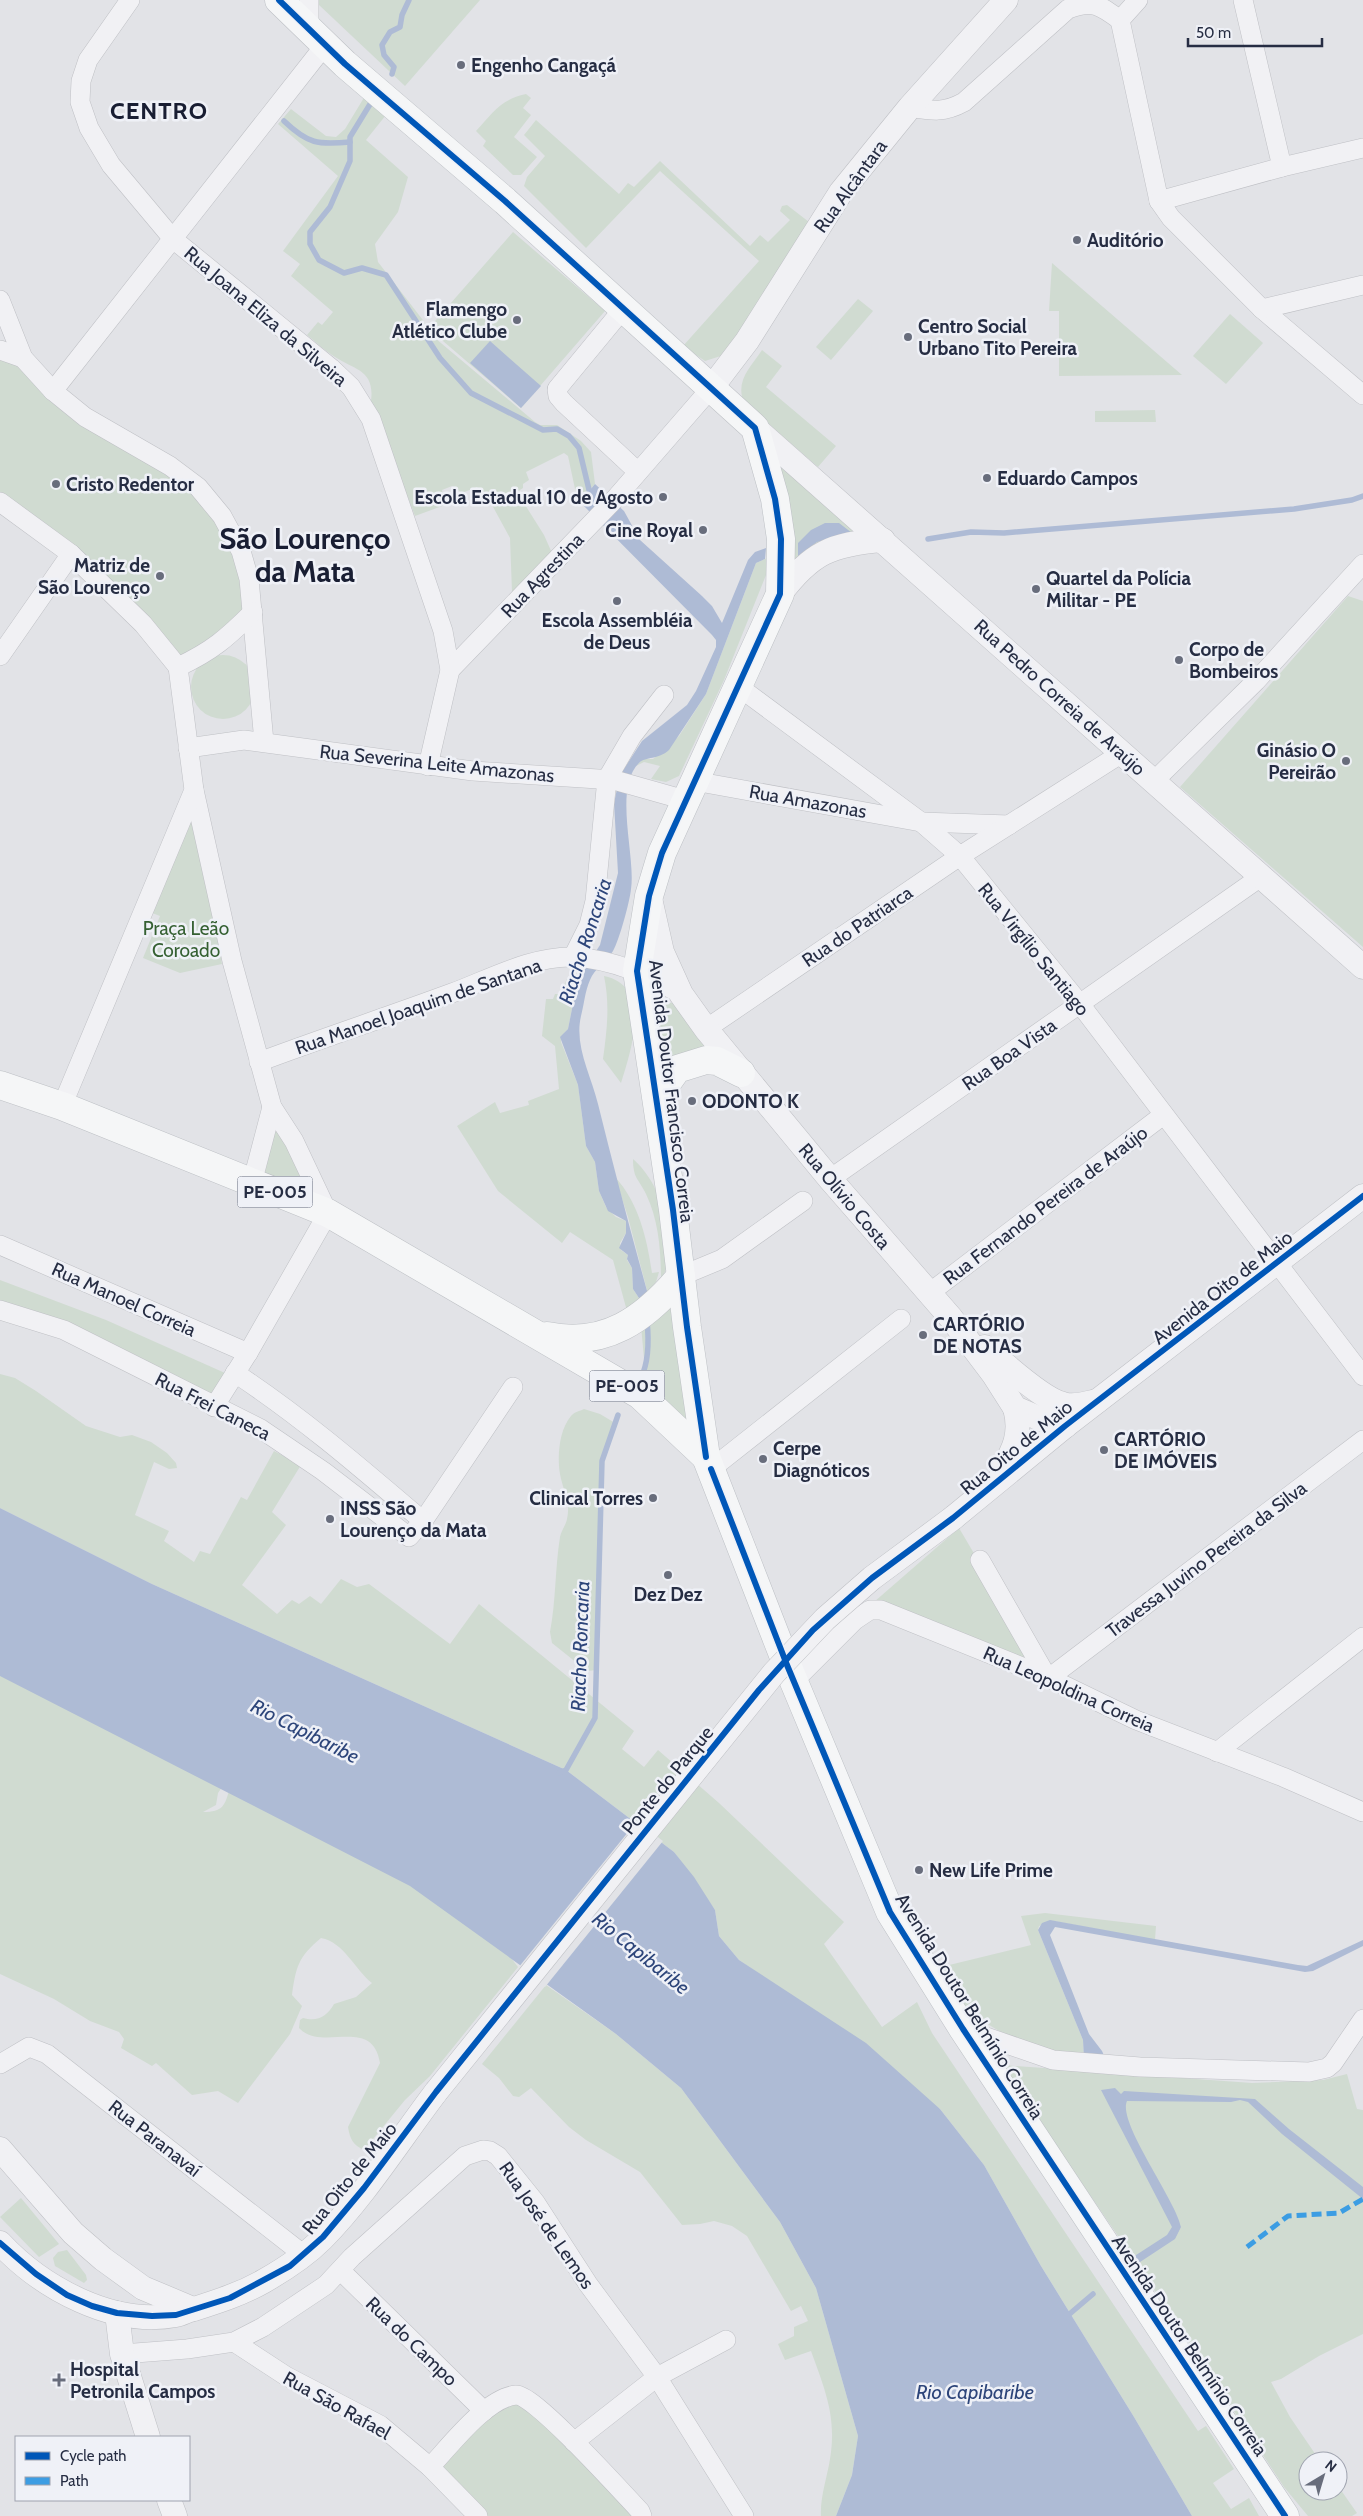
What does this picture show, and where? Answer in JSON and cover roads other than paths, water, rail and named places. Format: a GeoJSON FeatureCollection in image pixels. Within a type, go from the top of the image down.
{"type":"FeatureCollection","features":[{"type":"Feature","properties":{"kind":"main road"},"geometry":{"type":"LineString","coordinates":[[279,0],[317,38],[505,202],[712,387],[755,428]]}},
{"type":"Feature","properties":{"kind":"main road","name":"Avenida Doutor Francisco Correia"},"geometry":{"type":"LineString","coordinates":[[709,1463],[658,1113],[627,967],[662,853],[780,594],[781,546],[775,499],[755,428]]}},
{"type":"Feature","properties":{"kind":"main road"},"geometry":{"type":"LineString","coordinates":[[658,1113],[664,1087],[677,1069],[706,1060],[717,1061],[741,1073]]}},
{"type":"Feature","properties":{"kind":"main road","name":"PE-005"},"geometry":{"type":"LineString","coordinates":[[0,1085],[62,1106],[328,1213],[640,1395],[709,1463]]}},
{"type":"Feature","properties":{"kind":"main road"},"geometry":{"type":"LineString","coordinates":[[534,1333],[569,1340],[596,1338],[648,1310],[681,1276]]}},
{"type":"Feature","properties":{"kind":"main road","name":"Avenida Doutor Belmínio Correia"},"geometry":{"type":"LineString","coordinates":[[709,1463],[794,1681],[890,1912],[963,2029],[1285,2516]]}},
{"type":"Feature","properties":{"kind":"street","name":"Rua Joana Eliza da Silveira"},"geometry":{"type":"LineString","coordinates":[[130,0],[88,60],[81,81],[80,102],[89,128],[111,165],[173,239],[331,368],[362,401],[371,419],[443,631],[450,670],[428,766]]}},
{"type":"Feature","properties":{"kind":"street"},"geometry":{"type":"LineString","coordinates":[[53,391],[173,239],[317,38],[308,0]]}},
{"type":"Feature","properties":{"kind":"street","name":"Rua Alcântara"},"geometry":{"type":"LineString","coordinates":[[712,387],[747,341],[841,192],[910,107],[1006,0]]}},
{"type":"Feature","properties":{"kind":"street"},"geometry":{"type":"LineString","coordinates":[[1120,20],[1138,0]]}},
{"type":"Feature","properties":{"kind":"street"},"geometry":{"type":"LineString","coordinates":[[1243,0],[1282,167]]}},
{"type":"Feature","properties":{"kind":"street"},"geometry":{"type":"LineString","coordinates":[[910,107],[933,111],[950,109],[964,102],[1068,9],[1085,3],[1101,6],[1120,20],[1159,201],[1171,218],[1262,309],[1363,395]]}},
{"type":"Feature","properties":{"kind":"street"},"geometry":{"type":"LineString","coordinates":[[1159,201],[1282,167],[1363,148]]}},
{"type":"Feature","properties":{"kind":"street"},"geometry":{"type":"LineString","coordinates":[[1262,309],[1363,285]]}},
{"type":"Feature","properties":{"kind":"street"},"geometry":{"type":"LineString","coordinates":[[0,300],[23,358],[53,391],[85,417],[170,466],[198,487],[222,516],[241,551],[248,579],[253,612],[264,742]]}},
{"type":"Feature","properties":{"kind":"street"},"geometry":{"type":"LineString","coordinates":[[623,309],[557,389],[558,396],[564,404],[638,472]]}},
{"type":"Feature","properties":{"kind":"street"},"geometry":{"type":"LineString","coordinates":[[0,350],[23,358]]}},
{"type":"Feature","properties":{"kind":"street","name":"Rua Agrestina"},"geometry":{"type":"LineString","coordinates":[[450,670],[614,500],[712,387]]}},
{"type":"Feature","properties":{"kind":"street","name":"Rua Pedro Correia de Araújo"},"geometry":{"type":"LineString","coordinates":[[755,428],[1363,967]]}},
{"type":"Feature","properties":{"kind":"street"},"geometry":{"type":"LineString","coordinates":[[0,502],[70,553],[142,624],[178,667],[194,790],[232,961],[259,1062],[272,1107],[294,1141],[328,1213],[248,1353],[214,1407]]}},
{"type":"Feature","properties":{"kind":"street"},"geometry":{"type":"LineString","coordinates":[[780,594],[798,570],[815,556],[855,542],[883,540]]}},
{"type":"Feature","properties":{"kind":"street"},"geometry":{"type":"LineString","coordinates":[[0,656],[70,553]]}},
{"type":"Feature","properties":{"kind":"street"},"geometry":{"type":"LineString","coordinates":[[1154,781],[1256,681],[1363,564]]}},
{"type":"Feature","properties":{"kind":"street"},"geometry":{"type":"LineString","coordinates":[[178,667],[206,654],[224,641],[253,612]]}},
{"type":"Feature","properties":{"kind":"street","name":"Rua Virgílio Santiago"},"geometry":{"type":"LineString","coordinates":[[739,687],[921,822],[960,856],[1080,1004],[1162,1116],[1278,1263],[1363,1376]]}},
{"type":"Feature","properties":{"kind":"street"},"geometry":{"type":"LineString","coordinates":[[577,958],[596,901],[611,780],[632,736],[664,696]]}},
{"type":"Feature","properties":{"kind":"street","name":"Rua Severina Leite Amazonas"},"geometry":{"type":"LineString","coordinates":[[188,748],[224,741],[244,740],[428,766],[473,771],[611,780],[635,786],[690,790]]}},
{"type":"Feature","properties":{"kind":"street","name":"Rua do Patriarca"},"geometry":{"type":"LineString","coordinates":[[706,1029],[960,856],[1122,753]]}},
{"type":"Feature","properties":{"kind":"street"},"geometry":{"type":"LineString","coordinates":[[62,1106],[194,790]]}},
{"type":"Feature","properties":{"kind":"street","name":"Rua Amazonas"},"geometry":{"type":"LineString","coordinates":[[690,790],[921,822]]}},
{"type":"Feature","properties":{"kind":"street"},"geometry":{"type":"LineString","coordinates":[[921,822],[1009,825]]}},
{"type":"Feature","properties":{"kind":"street","name":"Rua Boa Vista"},"geometry":{"type":"LineString","coordinates":[[830,1179],[1262,876]]}},
{"type":"Feature","properties":{"kind":"street"},"geometry":{"type":"LineString","coordinates":[[649,896],[662,952],[681,994]]}},
{"type":"Feature","properties":{"kind":"street","name":"Rua Manoel Joaquim de Santana"},"geometry":{"type":"LineString","coordinates":[[259,1062],[538,962],[577,958],[627,967]]}},
{"type":"Feature","properties":{"kind":"street"},"geometry":{"type":"LineString","coordinates":[[627,967],[681,994]]}},
{"type":"Feature","properties":{"kind":"street","name":"Rua Olívio Costa"},"geometry":{"type":"LineString","coordinates":[[681,994],[741,1073],[928,1294],[951,1318],[994,1375],[1015,1408]]}},
{"type":"Feature","properties":{"kind":"street"},"geometry":{"type":"LineString","coordinates":[[252,1183],[272,1107]]}},
{"type":"Feature","properties":{"kind":"street","name":"Rua Fernando Pereira de Araújo"},"geometry":{"type":"LineString","coordinates":[[928,1294],[1162,1116]]}},
{"type":"Feature","properties":{"kind":"street","name":"Avenida Oito de Maio"},"geometry":{"type":"LineString","coordinates":[[1099,1401],[1363,1196]]}},
{"type":"Feature","properties":{"kind":"street"},"geometry":{"type":"LineString","coordinates":[[681,1276],[722,1259],[803,1201]]}},
{"type":"Feature","properties":{"kind":"street","name":"Rua Manoel Correia"},"geometry":{"type":"LineString","coordinates":[[0,1245],[248,1353]]}},
{"type":"Feature","properties":{"kind":"street","name":"Rua Frei Caneca"},"geometry":{"type":"LineString","coordinates":[[0,1310],[64,1330],[261,1430],[294,1450],[408,1537],[411,1536],[423,1522],[334,1445],[285,1406],[235,1373]]}},
{"type":"Feature","properties":{"kind":"street","name":"Rua Olívio Costa"},"geometry":{"type":"LineString","coordinates":[[951,1318],[1037,1388],[1063,1405],[1074,1406],[1099,1401]]}},
{"type":"Feature","properties":{"kind":"street"},"geometry":{"type":"LineString","coordinates":[[709,1463],[901,1319]]}},
{"type":"Feature","properties":{"kind":"street"},"geometry":{"type":"LineString","coordinates":[[423,1522],[513,1387]]}},
{"type":"Feature","properties":{"kind":"street"},"geometry":{"type":"LineString","coordinates":[[1037,1388],[1054,1423]]}},
{"type":"Feature","properties":{"kind":"street","name":"Rua Oito de Maio"},"geometry":{"type":"LineString","coordinates":[[953,1518],[1038,1448],[1054,1423],[1099,1401]]}},
{"type":"Feature","properties":{"kind":"street"},"geometry":{"type":"LineString","coordinates":[[1015,1408],[1054,1423]]}},
{"type":"Feature","properties":{"kind":"street"},"geometry":{"type":"LineString","coordinates":[[996,1481],[1016,1446],[1018,1421],[1015,1408]]}},
{"type":"Feature","properties":{"kind":"street","name":"Travessa Juvino Pereira da Silva"},"geometry":{"type":"LineString","coordinates":[[1048,1678],[1363,1440]]}},
{"type":"Feature","properties":{"kind":"street","name":"Ponte do Parque"},"geometry":{"type":"LineString","coordinates":[[436,2092],[774,1673],[825,1619],[872,1578],[953,1518]]}},
{"type":"Feature","properties":{"kind":"street"},"geometry":{"type":"LineString","coordinates":[[980,1560],[1048,1678]]}},
{"type":"Feature","properties":{"kind":"street","name":"Rua Leopoldina Correia"},"geometry":{"type":"LineString","coordinates":[[794,1681],[855,1620],[870,1610],[881,1610],[1048,1678],[1136,1720],[1360,1807]]}},
{"type":"Feature","properties":{"kind":"street"},"geometry":{"type":"LineString","coordinates":[[1217,1752],[1363,1637]]}},
{"type":"Feature","properties":{"kind":"street"},"geometry":{"type":"LineString","coordinates":[[963,2029],[1053,2060],[1140,2067],[1309,2072],[1327,2068],[1333,2063],[1363,2019]]}},
{"type":"Feature","properties":{"kind":"street","name":"Rua Paranavaí"},"geometry":{"type":"LineString","coordinates":[[0,2064],[30,2048],[47,2054],[304,2255]]}},
{"type":"Feature","properties":{"kind":"street","name":"Rua Oito de Maio"},"geometry":{"type":"LineString","coordinates":[[0,2243],[36,2274],[67,2295],[92,2306],[117,2313],[160,2316],[176,2315],[230,2298],[290,2266],[324,2237],[360,2193],[436,2092]]}},
{"type":"Feature","properties":{"kind":"street"},"geometry":{"type":"LineString","coordinates":[[0,2149],[8,2175],[103,2258],[143,2288],[193,2309]]}},
{"type":"Feature","properties":{"kind":"street","name":"Rua José de Lemos"},"geometry":{"type":"LineString","coordinates":[[122,2354],[187,2349],[234,2342],[304,2302],[326,2285],[352,2257],[448,2169],[476,2151],[490,2151],[498,2156],[535,2202],[588,2284],[657,2377],[744,2516]]}},
{"type":"Feature","properties":{"kind":"street","name":"Rua do Campo"},"geometry":{"type":"LineString","coordinates":[[340,2271],[484,2411]]}},
{"type":"Feature","properties":{"kind":"street"},"geometry":{"type":"LineString","coordinates":[[117,2313],[122,2354],[148,2436]]}},
{"type":"Feature","properties":{"kind":"street"},"geometry":{"type":"LineString","coordinates":[[574,2442],[657,2377],[726,2340]]}},
{"type":"Feature","properties":{"kind":"street","name":"Rua São Rafael"},"geometry":{"type":"LineString","coordinates":[[234,2342],[286,2376],[380,2425],[430,2467],[478,2516]]}},
{"type":"Feature","properties":{"kind":"street"},"geometry":{"type":"LineString","coordinates":[[430,2467],[484,2411],[506,2397],[518,2394],[531,2400],[574,2442],[640,2511],[642,2516]]}},
{"type":"Feature","properties":{"kind":"street"},"geometry":{"type":"LineString","coordinates":[[169,2501],[175,2516]]}},
{"type":"Feature","properties":{"kind":"water"},"geometry":{"type":"Polygon","coordinates":[[[490,341],[541,386],[521,408],[470,363],[490,341]]]}},
{"type":"Feature","properties":{"kind":"water"},"geometry":{"type":"Polygon","coordinates":[[[595,484],[624,511],[640,540],[712,606],[722,623],[748,560],[755,552],[766,548],[765,559],[756,563],[706,694],[669,750],[661,755],[645,759],[639,763],[631,774],[627,789],[626,805],[632,875],[629,902],[613,951],[594,972],[590,980],[579,1027],[581,1049],[595,1093],[649,1298],[641,1301],[633,1289],[632,1268],[627,1259],[628,1255],[619,1248],[626,1233],[626,1221],[608,1211],[599,1191],[595,1162],[586,1146],[578,1085],[560,1037],[568,1029],[578,979],[600,945],[618,873],[614,803],[620,775],[642,741],[687,705],[696,691],[716,647],[716,640],[580,502],[595,484]]]}},
{"type":"Feature","properties":{"kind":"water"},"geometry":{"type":"Polygon","coordinates":[[[825,523],[839,523],[852,533],[817,542],[798,556],[798,543],[811,530],[825,523]]]}},
{"type":"Feature","properties":{"kind":"water","name":"Rio Capibaribe"},"geometry":{"type":"Polygon","coordinates":[[[0,1508],[152,1584],[566,1770],[674,1852],[694,1877],[715,1910],[719,1936],[739,1960],[866,2043],[940,2109],[984,2165],[1041,2266],[1134,2417],[1192,2516],[836,2516],[852,2475],[858,2436],[816,2288],[780,2222],[681,2088],[616,2034],[410,1886],[0,1676],[0,1508]]]}},
{"type":"Feature","properties":{"kind":"water"},"geometry":{"type":"Polygon","coordinates":[[[1050,1920],[1307,1966],[1363,1940],[1363,1946],[1313,1971],[1305,1972],[1055,1927],[1050,1935],[1089,2034],[1102,2051],[1107,2062],[1084,2059],[1083,2040],[1038,1930],[1042,1923],[1050,1920]]]}},
{"type":"Feature","properties":{"kind":"water"},"geometry":{"type":"Polygon","coordinates":[[[1115,2088],[1121,2094],[1124,2091],[1255,2099],[1289,2129],[1363,2187],[1363,2199],[1282,2134],[1248,2102],[1240,2100],[1231,2102],[1127,2101],[1126,2111],[1138,2143],[1169,2199],[1181,2227],[1175,2239],[1137,2264],[1133,2257],[1167,2235],[1172,2227],[1101,2090],[1115,2088]]]}},
{"type":"Feature","properties":{"kind":"waterway","name":"Riacho Roncaria"},"geometry":{"type":"LineString","coordinates":[[392,74],[394,67],[384,55],[382,45],[390,32],[400,27],[402,15],[409,0]]}},
{"type":"Feature","properties":{"kind":"waterway","name":"Riacho Roncaria"},"geometry":{"type":"LineString","coordinates":[[372,101],[350,137],[350,161],[330,207],[310,232],[310,244],[319,260],[344,273],[362,268],[386,275],[440,358],[471,393],[543,430],[557,429],[569,436],[579,448],[591,498]]}},
{"type":"Feature","properties":{"kind":"waterway"},"geometry":{"type":"LineString","coordinates":[[284,121],[307,139],[321,143],[350,142]]}},
{"type":"Feature","properties":{"kind":"waterway"},"geometry":{"type":"LineString","coordinates":[[928,539],[971,532],[1004,533],[1294,509],[1352,500],[1363,496]]}},
{"type":"Feature","properties":{"kind":"waterway","name":"Riacho Roncaria"},"geometry":{"type":"LineString","coordinates":[[641,1378],[646,1365],[648,1350],[647,1321]]}},
{"type":"Feature","properties":{"kind":"waterway","name":"Riacho Roncaria"},"geometry":{"type":"LineString","coordinates":[[559,1773],[566,1770],[595,1718],[602,1461],[618,1415]]}},
{"type":"Feature","properties":{"kind":"waterway"},"geometry":{"type":"LineString","coordinates":[[1066,2317],[1093,2294]]}},
{"type":"Feature","properties":{"kind":"place","name":"Engenho Cangaçá"},"geometry":{"type":"Point","coordinates":[461,65]}},
{"type":"Feature","properties":{"kind":"place","name":"Auditório"},"geometry":{"type":"Point","coordinates":[1077,240]}},
{"type":"Feature","properties":{"kind":"place","name":"Flamengo Atlético Clube"},"geometry":{"type":"Point","coordinates":[517,320]}},
{"type":"Feature","properties":{"kind":"place","name":"Centro Social Urbano Tito Pereira"},"geometry":{"type":"Point","coordinates":[908,337]}},
{"type":"Feature","properties":{"kind":"place","name":"Eduardo Campos"},"geometry":{"type":"Point","coordinates":[987,478]}},
{"type":"Feature","properties":{"kind":"place","name":"Cristo Redentor"},"geometry":{"type":"Point","coordinates":[56,484]}},
{"type":"Feature","properties":{"kind":"place","name":"Escola Estadual 10 de Agosto"},"geometry":{"type":"Point","coordinates":[663,497]}},
{"type":"Feature","properties":{"kind":"place","name":"Cine Royal"},"geometry":{"type":"Point","coordinates":[703,530]}},
{"type":"Feature","properties":{"kind":"place","name":"Matriz de São Lourenço"},"geometry":{"type":"Point","coordinates":[160,576]}},
{"type":"Feature","properties":{"kind":"place","name":"Quartel da Polícia Militar - PE"},"geometry":{"type":"Point","coordinates":[1036,589]}},
{"type":"Feature","properties":{"kind":"place","name":"Escola Assembléia de Deus"},"geometry":{"type":"Point","coordinates":[617,601]}},
{"type":"Feature","properties":{"kind":"place","name":"Corpo de Bombeiros"},"geometry":{"type":"Point","coordinates":[1179,660]}},
{"type":"Feature","properties":{"kind":"place","name":"Ginásio O Pereirão"},"geometry":{"type":"Point","coordinates":[1346,761]}},
{"type":"Feature","properties":{"kind":"place","name":"ODONTO K"},"geometry":{"type":"Point","coordinates":[692,1101]}},
{"type":"Feature","properties":{"kind":"place","name":"CARTÓRIO DE NOTAS"},"geometry":{"type":"Point","coordinates":[923,1335]}},
{"type":"Feature","properties":{"kind":"place","name":"CARTÓRIO DE IMÓVEIS"},"geometry":{"type":"Point","coordinates":[1104,1450]}},
{"type":"Feature","properties":{"kind":"place","name":"Cerpe Diagnóticos"},"geometry":{"type":"Point","coordinates":[763,1459]}},
{"type":"Feature","properties":{"kind":"place","name":"Clinical Torres"},"geometry":{"type":"Point","coordinates":[653,1498]}},
{"type":"Feature","properties":{"kind":"place","name":"INSS São Lourenço da Mata"},"geometry":{"type":"Point","coordinates":[330,1519]}},
{"type":"Feature","properties":{"kind":"place","name":"Dez Dez"},"geometry":{"type":"Point","coordinates":[668,1575]}},
{"type":"Feature","properties":{"kind":"place","name":"New Life Prime"},"geometry":{"type":"Point","coordinates":[919,1870]}},
{"type":"Feature","properties":{"kind":"place","name":"Hospital Petronila Campos"},"geometry":{"type":"Point","coordinates":[59,2380]}},
{"type":"Feature","properties":{"kind":"district","name":"CENTRO"},"geometry":{"type":"Point","coordinates":[159,111]}},
{"type":"Feature","properties":{"kind":"district","name":"São Lourenço da Mata"},"geometry":{"type":"Point","coordinates":[305,556]}},
{"type":"Feature","properties":{"kind":"park label","name":"Praça Leão Coroado"},"geometry":{"type":"Point","coordinates":[186,939]}}]}
